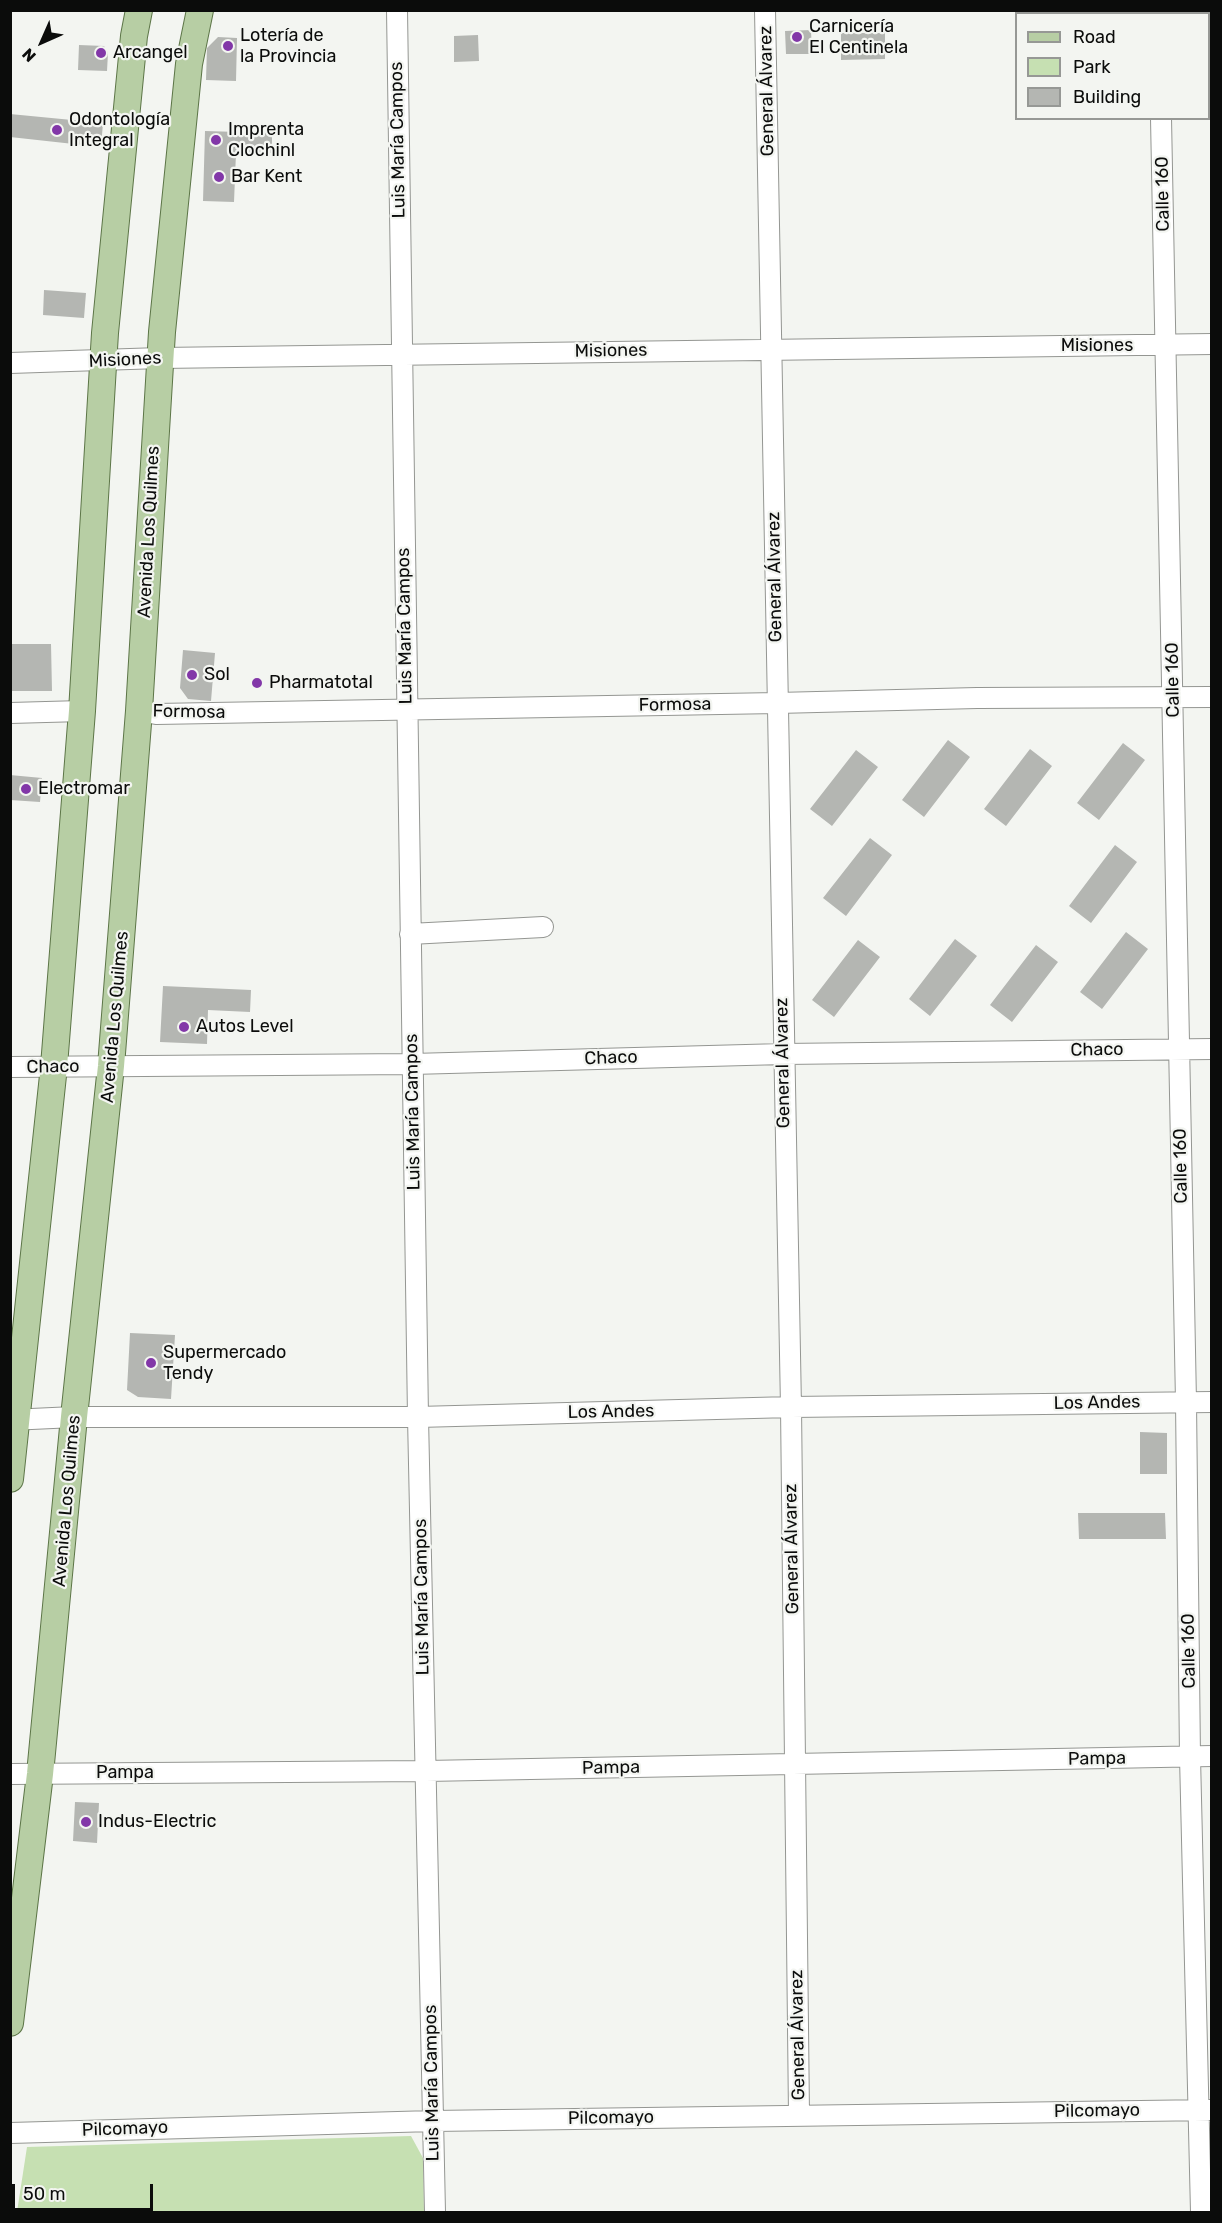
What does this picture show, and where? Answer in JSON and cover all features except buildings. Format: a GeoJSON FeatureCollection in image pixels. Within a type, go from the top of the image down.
{"type":"FeatureCollection","features":[{"type":"Feature","properties":{"kind":"main road"},"geometry":{"type":"LineString","coordinates":[[10,1479],[13,1420],[54,1066],[82,711],[103,361],[134,36],[139,10]]}},
{"type":"Feature","properties":{"kind":"main road","name":"Avenida Los Quilmes"},"geometry":{"type":"LineString","coordinates":[[10,2023],[40,1774],[111,1066],[139,711],[160,357],[189,64],[200,10]]}},
{"type":"Feature","properties":{"kind":"street","name":"Luis María Campos"},"geometry":{"type":"LineString","coordinates":[[397,10],[418,1417],[435,2212]]}},
{"type":"Feature","properties":{"kind":"street","name":"General Álvarez"},"geometry":{"type":"LineString","coordinates":[[765,10],[791,1407],[799,2115]]}},
{"type":"Feature","properties":{"kind":"street","name":"Calle 160"},"geometry":{"type":"LineString","coordinates":[[1161,120],[1186,1402],[1190,1757],[1205,2110],[1200,2212]]}},
{"type":"Feature","properties":{"kind":"street","name":"Misiones"},"geometry":{"type":"LineString","coordinates":[[10,363],[160,357],[1212,344]]}},
{"type":"Feature","properties":{"kind":"street","name":"Formosa"},"geometry":{"type":"LineString","coordinates":[[139,711],[156,714],[977,698],[1212,697]]}},
{"type":"Feature","properties":{"kind":"street"},"geometry":{"type":"LineString","coordinates":[[10,713],[82,711]]}},
{"type":"Feature","properties":{"kind":"street"},"geometry":{"type":"LineString","coordinates":[[410,934],[543,927]]}},
{"type":"Feature","properties":{"kind":"street","name":"Chaco"},"geometry":{"type":"LineString","coordinates":[[10,1067],[412,1064],[783,1054],[1212,1048]]}},
{"type":"Feature","properties":{"kind":"street","name":"Los Andes"},"geometry":{"type":"LineString","coordinates":[[13,1420],[74,1417],[418,1417],[791,1407],[1212,1402]]}},
{"type":"Feature","properties":{"kind":"street","name":"Pampa"},"geometry":{"type":"LineString","coordinates":[[10,1774],[426,1771],[1212,1756]]}},
{"type":"Feature","properties":{"kind":"street","name":"Pilcomayo"},"geometry":{"type":"LineString","coordinates":[[10,2133],[433,2121],[1205,2110]]}},
{"type":"Feature","properties":{"kind":"green space"},"geometry":{"type":"Polygon","coordinates":[[[411,2136],[423,2158],[424,2212],[17,2212],[27,2147],[411,2136]]]}},
{"type":"Feature","properties":{"kind":"place","name":"Carnicería El Centinela"},"geometry":{"type":"Point","coordinates":[797,37]}},
{"type":"Feature","properties":{"kind":"place","name":"Lotería de la Provincia"},"geometry":{"type":"Point","coordinates":[228,46]}},
{"type":"Feature","properties":{"kind":"place","name":"Arcangel"},"geometry":{"type":"Point","coordinates":[101,53]}},
{"type":"Feature","properties":{"kind":"place","name":"Odontología Integral"},"geometry":{"type":"Point","coordinates":[57,130]}},
{"type":"Feature","properties":{"kind":"place","name":"Imprenta Clochinl"},"geometry":{"type":"Point","coordinates":[216,140]}},
{"type":"Feature","properties":{"kind":"place","name":"Bar Kent"},"geometry":{"type":"Point","coordinates":[219,177]}},
{"type":"Feature","properties":{"kind":"place","name":"Sol"},"geometry":{"type":"Point","coordinates":[192,675]}},
{"type":"Feature","properties":{"kind":"place","name":"Pharmatotal"},"geometry":{"type":"Point","coordinates":[257,683]}},
{"type":"Feature","properties":{"kind":"place","name":"Electromar"},"geometry":{"type":"Point","coordinates":[26,789]}},
{"type":"Feature","properties":{"kind":"place","name":"Autos Level"},"geometry":{"type":"Point","coordinates":[184,1027]}},
{"type":"Feature","properties":{"kind":"place","name":"Supermercado Tendy"},"geometry":{"type":"Point","coordinates":[151,1363]}},
{"type":"Feature","properties":{"kind":"place","name":"Indus-Electric"},"geometry":{"type":"Point","coordinates":[86,1822]}}]}
